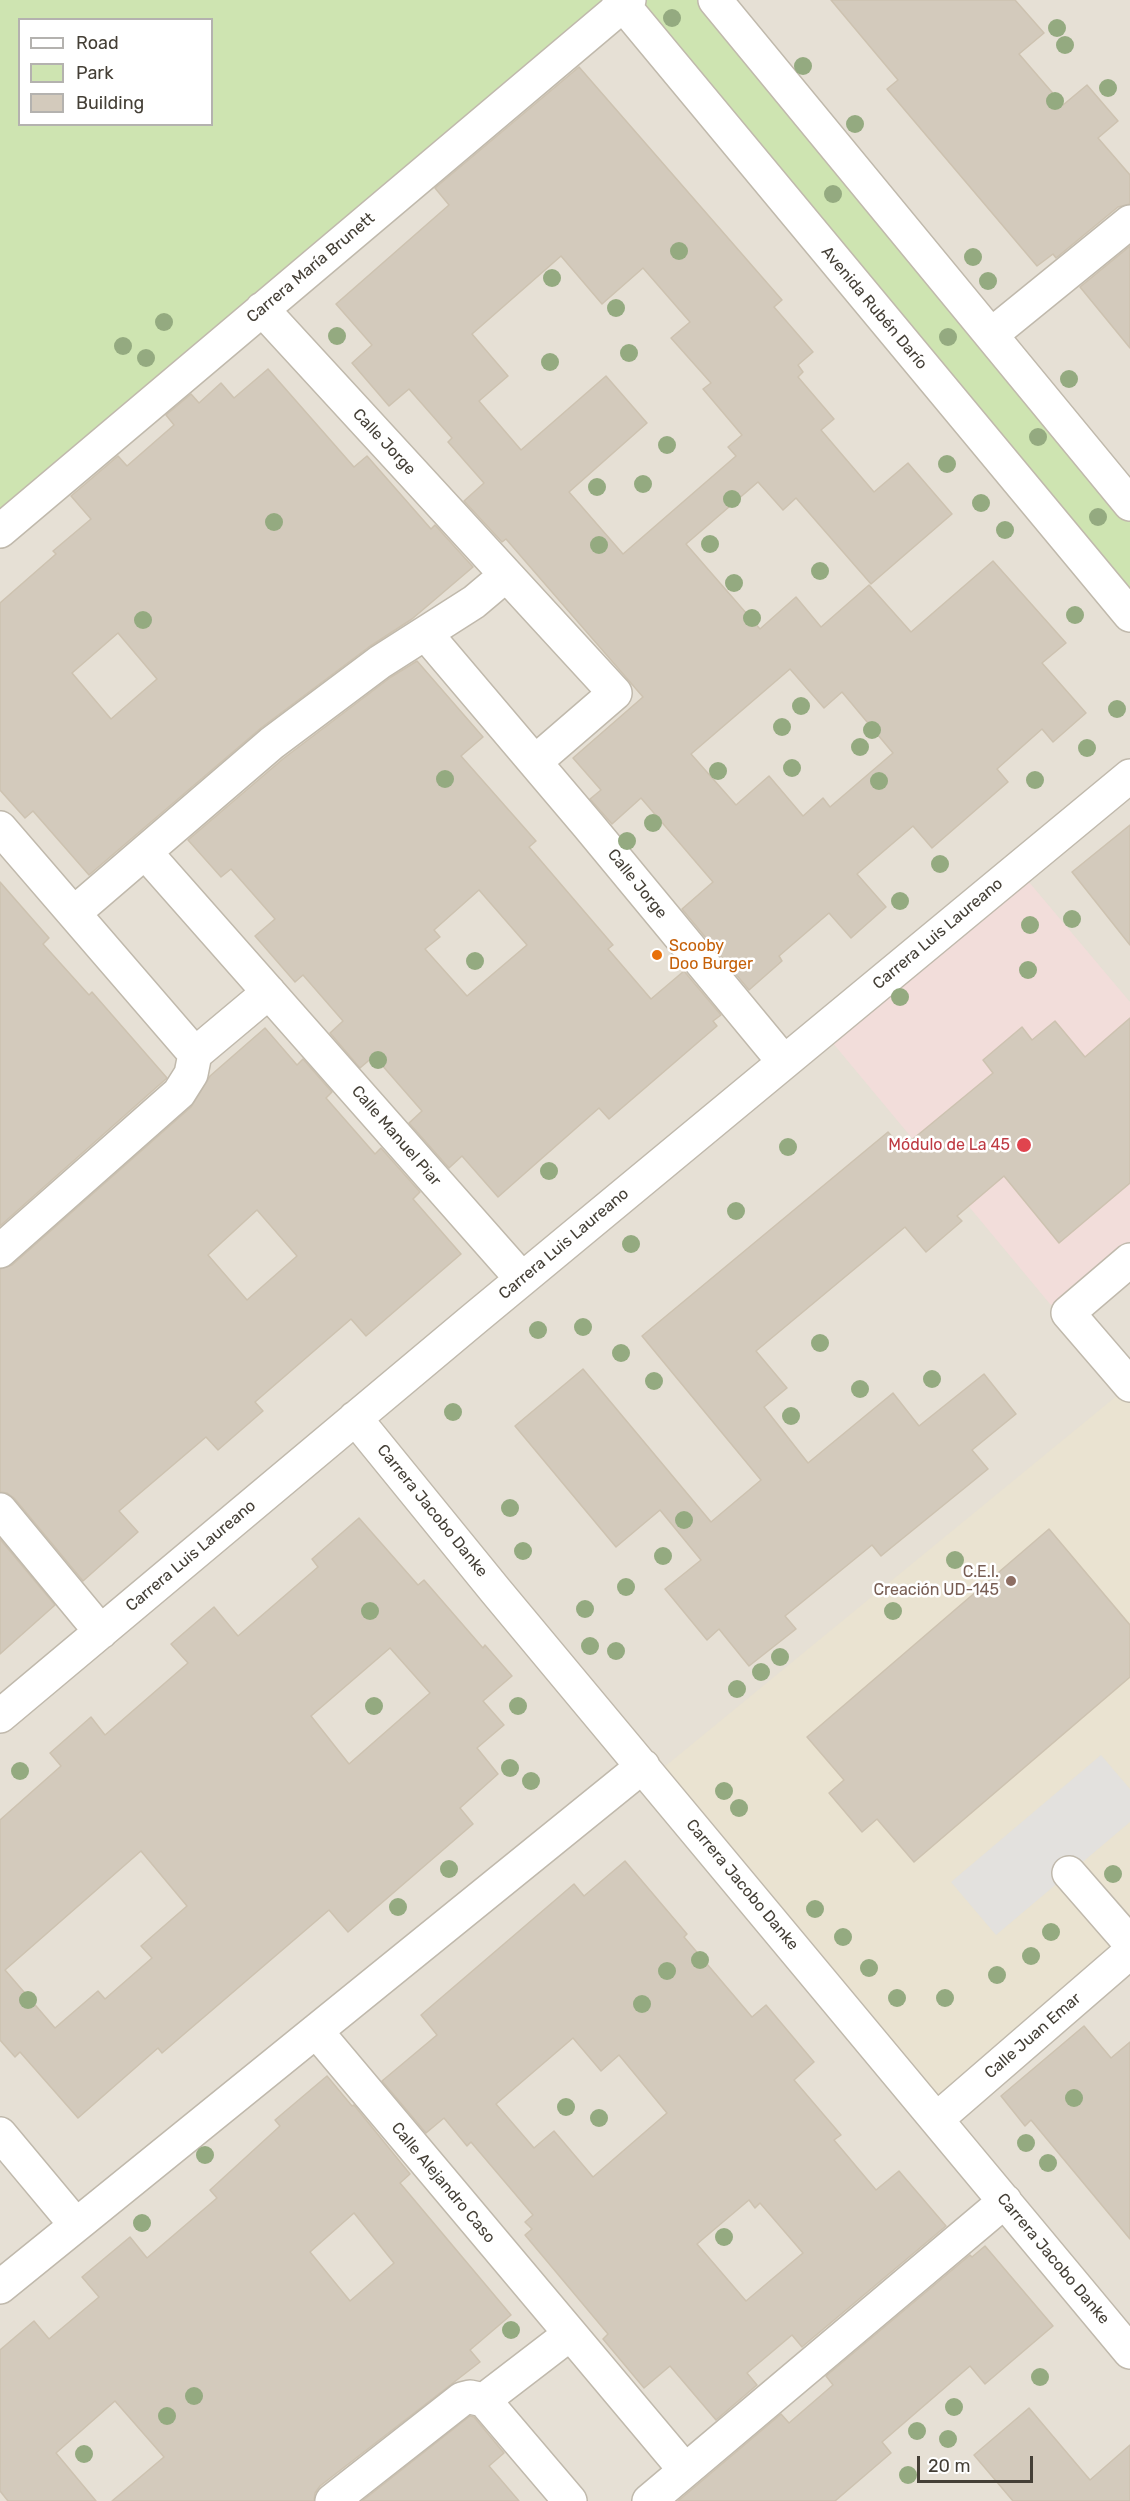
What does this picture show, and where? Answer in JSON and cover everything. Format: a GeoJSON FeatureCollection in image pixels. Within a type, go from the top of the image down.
{"type":"FeatureCollection","features":[{"type":"Feature","properties":{"kind":"street"},"geometry":{"type":"LineString","coordinates":[[715,0],[1130,504]]}},
{"type":"Feature","properties":{"kind":"street","name":"Carrera María Brunett"},"geometry":{"type":"LineString","coordinates":[[0,531],[624,2]]}},
{"type":"Feature","properties":{"kind":"street","name":"Avenida Rubén Darío"},"geometry":{"type":"LineString","coordinates":[[624,2],[1130,615]]}},
{"type":"Feature","properties":{"kind":"street"},"geometry":{"type":"LineString","coordinates":[[991,335],[1130,222]]}},
{"type":"Feature","properties":{"kind":"street","name":"Calle Jorge"},"geometry":{"type":"LineString","coordinates":[[262,309],[615,693],[535,762]]}},
{"type":"Feature","properties":{"kind":"street"},"geometry":{"type":"LineString","coordinates":[[74,913],[299,722],[380,662],[474,602],[506,575]]}},
{"type":"Feature","properties":{"kind":"street","name":"Calle Jorge"},"geometry":{"type":"LineString","coordinates":[[426,634],[784,1062]]}},
{"type":"Feature","properties":{"kind":"street","name":"Carrera Luis Laureano"},"geometry":{"type":"LineString","coordinates":[[0,1716],[522,1279],[1130,776]]}},
{"type":"Feature","properties":{"kind":"street"},"geometry":{"type":"LineString","coordinates":[[0,828],[195,1054]]}},
{"type":"Feature","properties":{"kind":"street","name":"Calle Manuel Piar"},"geometry":{"type":"LineString","coordinates":[[146,852],[522,1279]]}},
{"type":"Feature","properties":{"kind":"street"},"geometry":{"type":"LineString","coordinates":[[0,1251],[179,1093],[191,1074],[195,1054],[269,992]]}},
{"type":"Feature","properties":{"kind":"street"},"geometry":{"type":"LineString","coordinates":[[1130,1260],[1068,1313],[1130,1385]]}},
{"type":"Feature","properties":{"kind":"street","name":"Carrera Jacobo Danke"},"geometry":{"type":"LineString","coordinates":[[355,1418],[1130,2352]]}},
{"type":"Feature","properties":{"kind":"street"},"geometry":{"type":"LineString","coordinates":[[0,1509],[100,1632]]}},
{"type":"Feature","properties":{"kind":"street"},"geometry":{"type":"LineString","coordinates":[[0,2287],[643,1766]]}},
{"type":"Feature","properties":{"kind":"street"},"geometry":{"type":"LineString","coordinates":[[1069,1873],[1130,1943]]}},
{"type":"Feature","properties":{"kind":"street","name":"Calle Juan Emar"},"geometry":{"type":"LineString","coordinates":[[936,2119],[1130,1952]]}},
{"type":"Feature","properties":{"kind":"street","name":"Calle Alejandro Caso"},"geometry":{"type":"LineString","coordinates":[[316,2031],[685,2470]]}},
{"type":"Feature","properties":{"kind":"street"},"geometry":{"type":"LineString","coordinates":[[0,2134],[76,2225]]}},
{"type":"Feature","properties":{"kind":"street"},"geometry":{"type":"LineString","coordinates":[[649,2501],[1005,2201]]}},
{"type":"Feature","properties":{"kind":"street"},"geometry":{"type":"LineString","coordinates":[[484,2400],[570,2334]]}},
{"type":"Feature","properties":{"kind":"street"},"geometry":{"type":"LineString","coordinates":[[332,2501],[462,2400],[470,2397],[484,2400],[570,2501]]}},
{"type":"Feature","properties":{"kind":"shaded area"},"geometry":{"type":"Polygon","coordinates":[[[0,0],[1130,0],[1130,2501],[0,2501],[0,0]]]}},
{"type":"Feature","properties":{"kind":"shaded area","name":"Módulo de La 45"},"geometry":{"type":"Polygon","coordinates":[[[1018,869],[1130,1002],[1130,1260],[1068,1313],[1050,1304],[822,1030],[1018,869]]]}},
{"type":"Feature","properties":{"kind":"shaded area","name":"C.E.I. Creación UD-145"},"geometry":{"type":"Polygon","coordinates":[[[1130,1385],[1130,1952],[937,2119],[652,1777],[1130,1385]]]}},
{"type":"Feature","properties":{"kind":"shaded area"},"geometry":{"type":"Polygon","coordinates":[[[1101,1755],[1130,1789],[1130,1822],[996,1935],[951,1882],[1101,1755]]]}},
{"type":"Feature","properties":{"kind":"green space"},"geometry":{"type":"Polygon","coordinates":[[[0,0],[715,0],[1130,504],[1130,615],[623,5],[0,531],[0,0]]]}},
{"type":"Feature","properties":{"kind":"building"},"geometry":{"type":"Polygon","coordinates":[[[831,0],[1015,0],[1044,33],[1019,54],[1063,105],[1087,85],[1118,121],[1098,138],[1130,175],[1130,204],[1118,207],[1056,258],[1053,254],[1037,266],[887,89],[898,80],[831,0]]]}},
{"type":"Feature","properties":{"kind":"building"},"geometry":{"type":"Polygon","coordinates":[[[579,67],[782,300],[774,307],[813,352],[798,365],[803,372],[798,377],[834,419],[821,430],[874,492],[908,463],[952,514],[871,584],[796,498],[783,510],[758,482],[686,544],[760,629],[796,597],[821,627],[869,585],[911,632],[993,561],[1066,643],[1042,663],[1086,713],[1053,742],[1042,729],[997,769],[1008,782],[932,848],[913,826],[857,874],[886,907],[851,938],[829,913],[779,956],[782,961],[749,990],[682,909],[713,882],[641,798],[612,824],[590,799],[601,790],[573,758],[643,697],[506,539],[502,542],[464,501],[484,483],[448,442],[452,438],[409,389],[389,406],[352,363],[372,345],[336,304],[449,205],[435,188],[579,67]],[[561,256],[472,334],[508,376],[479,401],[521,450],[606,376],[647,423],[569,492],[623,554],[736,456],[728,447],[742,435],[703,389],[711,383],[671,338],[690,322],[643,268],[602,304],[561,256]],[[790,669],[691,754],[736,805],[769,776],[803,816],[823,798],[830,807],[893,753],[842,692],[824,708],[790,669]]]}},
{"type":"Feature","properties":{"kind":"building"},"geometry":{"type":"Polygon","coordinates":[[[1130,246],[1130,348],[1080,287],[1130,246]]]}},
{"type":"Feature","properties":{"kind":"building"},"geometry":{"type":"Polygon","coordinates":[[[268,369],[354,467],[367,456],[431,529],[435,525],[473,567],[412,619],[369,647],[261,728],[89,875],[33,811],[25,818],[0,790],[0,603],[56,554],[53,551],[91,519],[71,496],[118,456],[127,466],[174,425],[166,415],[191,394],[199,403],[221,383],[234,398],[268,369]],[[118,633],[72,673],[111,719],[157,679],[118,633]]]}},
{"type":"Feature","properties":{"kind":"building"},"geometry":{"type":"Polygon","coordinates":[[[417,661],[483,737],[461,756],[536,841],[529,847],[613,945],[608,949],[651,999],[684,971],[721,1015],[713,1021],[717,1026],[609,1119],[599,1108],[498,1197],[462,1156],[449,1168],[409,1123],[422,1111],[374,1056],[360,1068],[330,1033],[343,1021],[303,975],[295,982],[255,936],[275,919],[231,869],[221,877],[188,840],[284,758],[391,677],[417,661]],[[479,890],[434,930],[440,937],[425,949],[467,996],[527,945],[479,890]]]}},
{"type":"Feature","properties":{"kind":"building"},"geometry":{"type":"Polygon","coordinates":[[[1130,825],[1130,945],[1072,872],[1130,825]]]}},
{"type":"Feature","properties":{"kind":"building"},"geometry":{"type":"Polygon","coordinates":[[[0,882],[49,938],[43,944],[89,995],[92,992],[167,1078],[0,1226],[0,882]]]}},
{"type":"Feature","properties":{"kind":"building"},"geometry":{"type":"Polygon","coordinates":[[[1130,1018],[1130,1183],[1059,1243],[1004,1176],[957,1216],[962,1221],[926,1252],[905,1227],[756,1351],[787,1388],[764,1407],[808,1463],[893,1393],[919,1426],[984,1374],[1016,1414],[972,1450],[988,1469],[881,1556],[872,1545],[785,1616],[796,1629],[749,1666],[719,1629],[707,1640],[665,1589],[701,1560],[660,1510],[616,1547],[515,1426],[583,1369],[711,1522],[761,1480],[642,1336],[888,1132],[902,1148],[993,1073],[983,1060],[1022,1027],[1032,1040],[1055,1021],[1085,1057],[1130,1018]]]}},
{"type":"Feature","properties":{"kind":"building"},"geometry":{"type":"Polygon","coordinates":[[[265,1028],[297,1065],[303,1059],[332,1092],[326,1098],[375,1154],[381,1148],[420,1192],[413,1199],[461,1254],[366,1336],[351,1319],[255,1402],[263,1411],[218,1450],[206,1437],[119,1511],[138,1532],[83,1581],[14,1498],[7,1493],[0,1492],[0,1269],[12,1265],[191,1107],[210,1076],[265,1028]],[[257,1210],[208,1255],[247,1300],[297,1256],[257,1210]]]}},
{"type":"Feature","properties":{"kind":"building"},"geometry":{"type":"Polygon","coordinates":[[[359,1518],[418,1585],[424,1580],[483,1648],[485,1645],[512,1676],[483,1701],[504,1725],[477,1748],[498,1774],[460,1808],[473,1824],[348,1932],[329,1910],[162,2053],[158,2048],[78,2118],[20,2052],[15,2057],[0,2040],[0,1820],[61,1766],[50,1753],[91,1717],[105,1735],[188,1663],[171,1644],[214,1607],[238,1636],[318,1567],[312,1559],[359,1518]],[[390,1648],[311,1716],[349,1764],[430,1693],[390,1648]],[[141,1851],[5,1970],[55,2028],[98,1991],[105,1999],[152,1958],[141,1946],[187,1906],[141,1851]]]}},
{"type":"Feature","properties":{"kind":"building"},"geometry":{"type":"Polygon","coordinates":[[[1049,1529],[1130,1625],[1130,1677],[914,1862],[877,1819],[862,1832],[829,1793],[844,1780],[807,1737],[1049,1529]]]}},
{"type":"Feature","properties":{"kind":"building"},"geometry":{"type":"Polygon","coordinates":[[[0,1539],[55,1605],[0,1654],[0,1539]]]}},
{"type":"Feature","properties":{"kind":"building"},"geometry":{"type":"Polygon","coordinates":[[[625,1861],[687,1934],[684,1937],[752,2017],[766,2005],[814,2062],[794,2080],[841,2135],[834,2140],[876,2190],[899,2171],[946,2226],[802,2347],[792,2335],[747,2373],[757,2385],[716,2420],[670,2366],[644,2388],[603,2339],[608,2334],[525,2235],[532,2229],[525,2222],[533,2215],[471,2142],[467,2146],[444,2118],[426,2133],[382,2081],[437,2035],[421,2015],[574,1884],[584,1896],[625,1861]],[[573,2038],[496,2104],[534,2148],[554,2131],[593,2177],[667,2113],[619,2055],[601,2071],[573,2038]],[[749,2200],[697,2244],[746,2301],[803,2253],[760,2203],[755,2208],[749,2200]]]}},
{"type":"Feature","properties":{"kind":"building"},"geometry":{"type":"Polygon","coordinates":[[[1084,2026],[1111,2058],[1130,2042],[1130,2239],[1031,2120],[1025,2126],[1001,2096],[1084,2026]]]}},
{"type":"Feature","properties":{"kind":"building"},"geometry":{"type":"Polygon","coordinates":[[[327,2076],[352,2106],[354,2105],[410,2174],[400,2183],[511,2315],[470,2350],[480,2362],[320,2486],[315,2493],[314,2501],[112,2501],[164,2457],[115,2401],[56,2453],[96,2501],[8,2501],[0,2491],[0,2350],[34,2321],[49,2339],[99,2297],[82,2277],[130,2237],[147,2258],[217,2198],[210,2190],[280,2126],[275,2120],[327,2076]],[[354,2213],[310,2252],[350,2301],[394,2263],[354,2213]]]}},
{"type":"Feature","properties":{"kind":"building"},"geometry":{"type":"Polygon","coordinates":[[[985,2246],[1053,2326],[985,2384],[970,2366],[882,2442],[891,2453],[835,2501],[678,2501],[781,2414],[789,2423],[833,2385],[826,2376],[970,2255],[972,2257],[985,2246]]]}},
{"type":"Feature","properties":{"kind":"building"},"geometry":{"type":"Polygon","coordinates":[[[1029,2408],[1090,2480],[1130,2445],[1130,2501],[1013,2501],[974,2455],[1029,2408]]]}},
{"type":"Feature","properties":{"kind":"building"},"geometry":{"type":"Polygon","coordinates":[[[470,2416],[474,2417],[504,2453],[489,2466],[519,2501],[362,2501],[470,2416]]]}},
{"type":"Feature","properties":{"kind":"place","name":"Scooby Doo Burger"},"geometry":{"type":"Point","coordinates":[657,955]}},
{"type":"Feature","properties":{"kind":"place","name":"Módulo de La 45"},"geometry":{"type":"Point","coordinates":[1024,1145]}},
{"type":"Feature","properties":{"kind":"place","name":"C.E.I. Creación UD-145"},"geometry":{"type":"Point","coordinates":[1011,1581]}}]}
